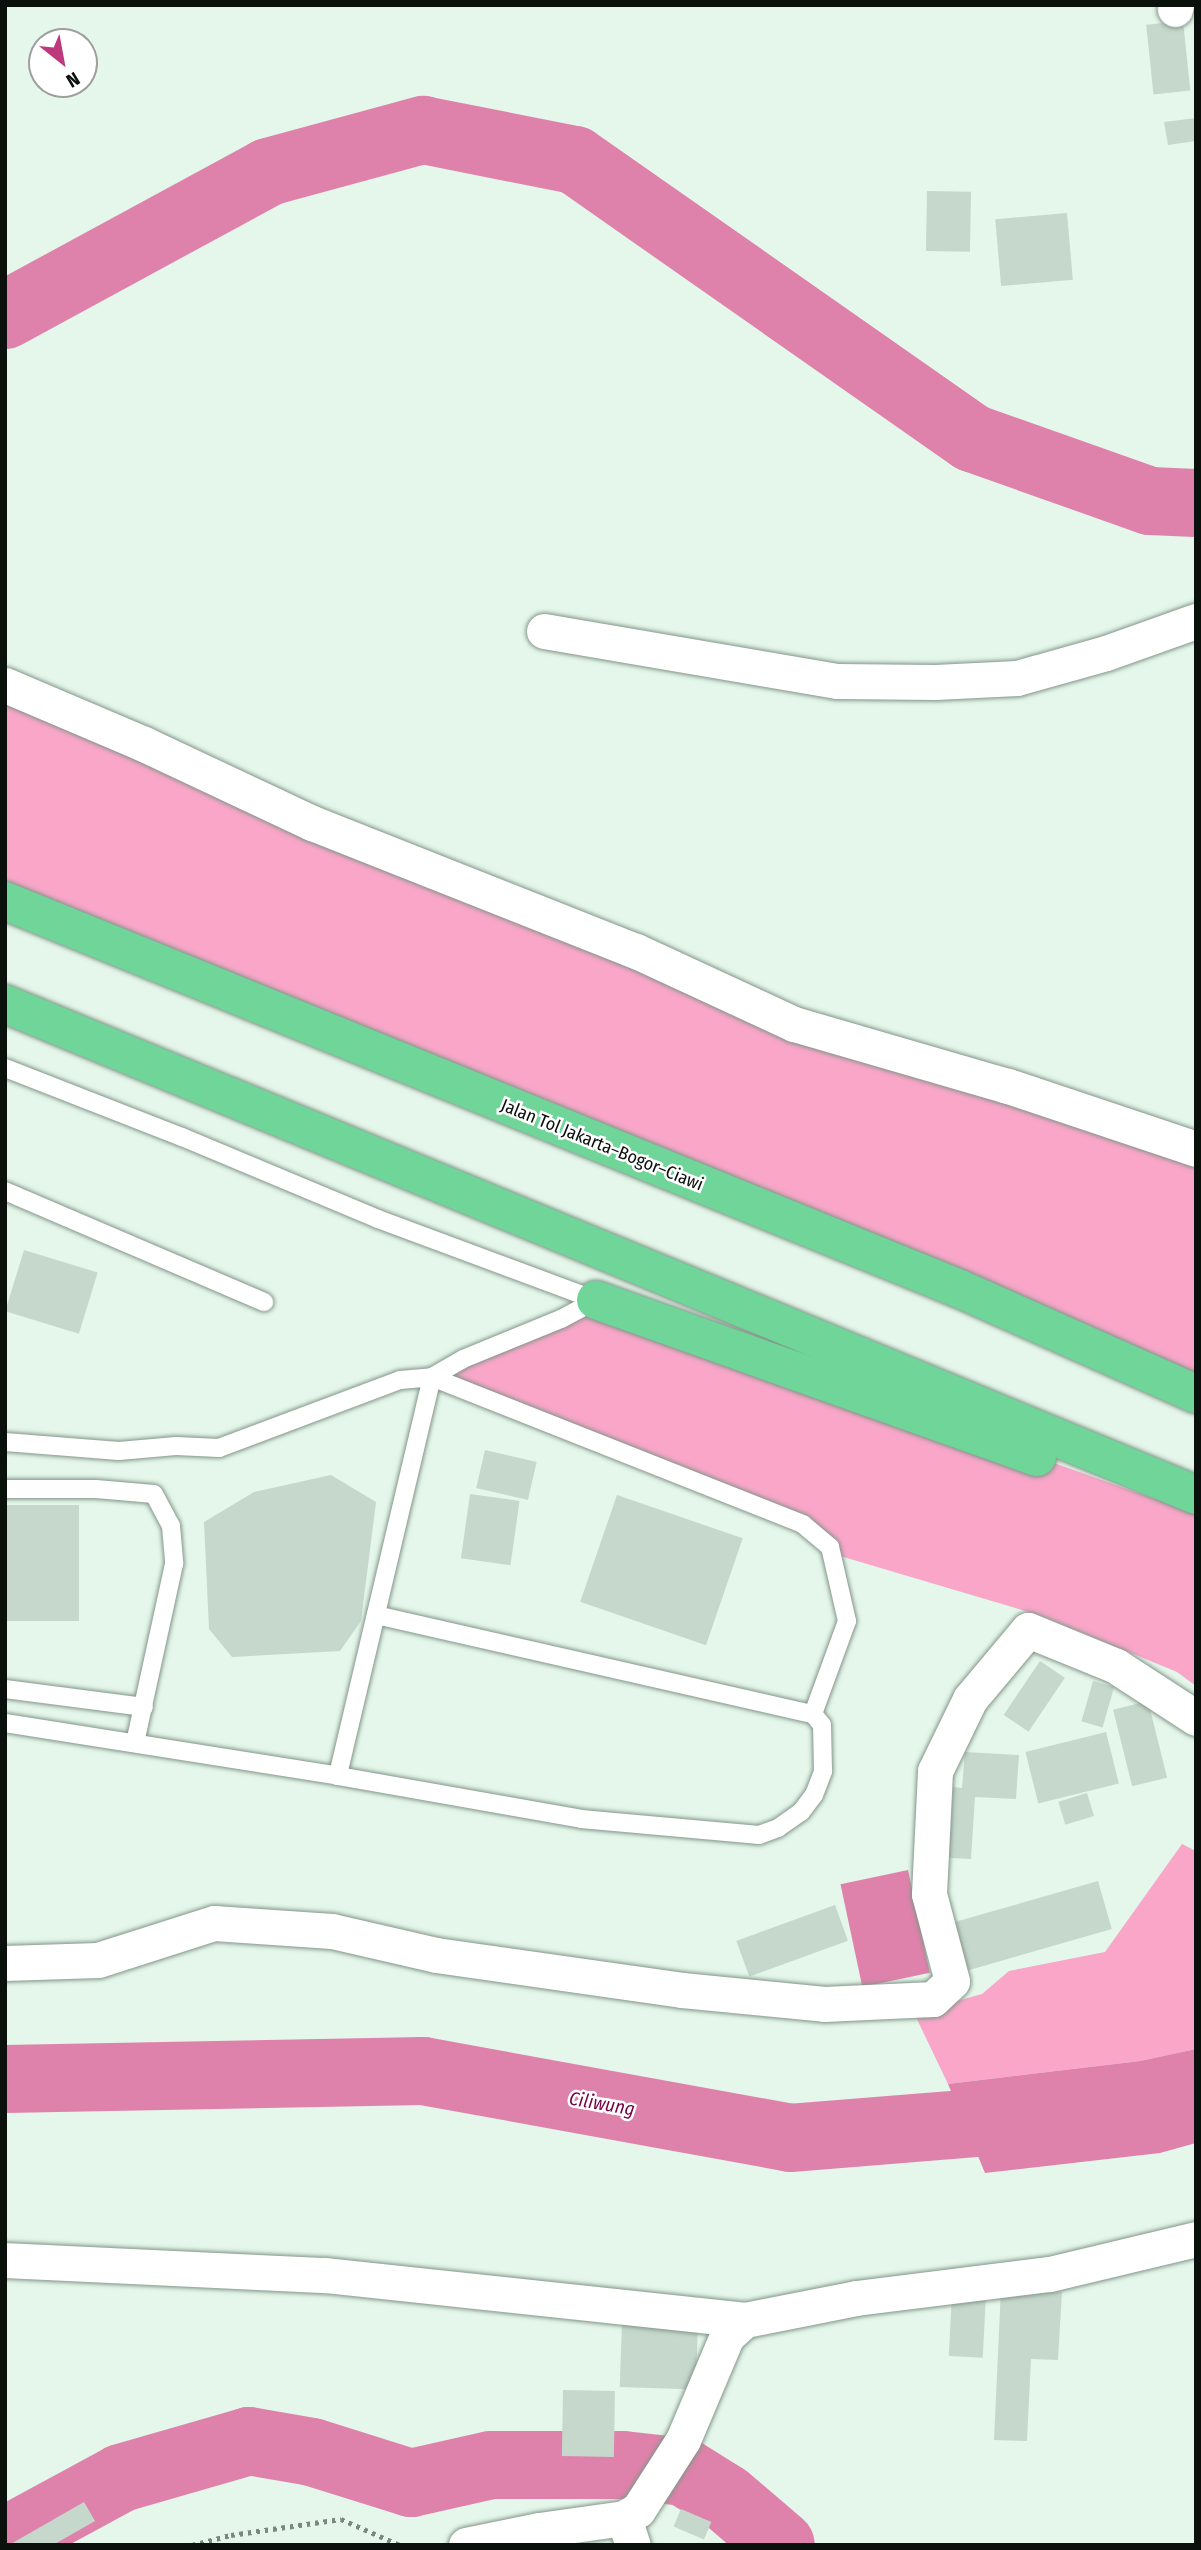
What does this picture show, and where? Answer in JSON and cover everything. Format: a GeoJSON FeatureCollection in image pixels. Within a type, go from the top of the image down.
{"type":"FeatureCollection","features":[{"type":"Feature","properties":{"kind":"highway","name":"Jalan Tol Jakarta–Bogor–Ciawi"},"geometry":{"type":"LineString","coordinates":[[5,901],[960,1289],[1196,1394]]}},
{"type":"Feature","properties":{"kind":"highway"},"geometry":{"type":"LineString","coordinates":[[5,1004],[1196,1495]]}},
{"type":"Feature","properties":{"kind":"highway"},"geometry":{"type":"LineString","coordinates":[[596,1300],[1155,1498],[1196,1508]]}},
{"type":"Feature","properties":{"kind":"street"},"geometry":{"type":"LineString","coordinates":[[544,631],[837,681],[935,682],[1017,678],[1106,653],[1196,621]]}},
{"type":"Feature","properties":{"kind":"street"},"geometry":{"type":"LineString","coordinates":[[5,685],[144,744],[301,818],[636,951],[794,1024],[1008,1086],[1196,1149]]}},
{"type":"Feature","properties":{"kind":"street"},"geometry":{"type":"LineString","coordinates":[[5,1963],[98,1960],[214,1923],[331,1931],[436,1955],[682,1990],[824,2004],[933,1998],[952,1981],[929,1894],[934,1771],[970,1699],[1028,1630],[1116,1666],[1196,1718]]}},
{"type":"Feature","properties":{"kind":"street"},"geometry":{"type":"LineString","coordinates":[[5,2260],[326,2275],[746,2320],[856,2298],[1050,2274],[1196,2239]]}},
{"type":"Feature","properties":{"kind":"street"},"geometry":{"type":"LineString","coordinates":[[466,2545],[539,2530],[635,2520],[683,2440],[720,2348],[731,2329],[746,2320]]}},
{"type":"Feature","properties":{"kind":"lane"},"geometry":{"type":"LineString","coordinates":[[5,1068],[182,1137],[378,1219],[596,1300]]}},
{"type":"Feature","properties":{"kind":"lane"},"geometry":{"type":"LineString","coordinates":[[5,1191],[264,1302]]}},
{"type":"Feature","properties":{"kind":"lane"},"geometry":{"type":"LineString","coordinates":[[5,1442],[119,1451],[176,1446],[219,1448],[400,1380],[432,1377],[463,1359],[561,1320],[596,1300]]}},
{"type":"Feature","properties":{"kind":"lane"},"geometry":{"type":"LineString","coordinates":[[338,1776],[432,1377]]}},
{"type":"Feature","properties":{"kind":"lane"},"geometry":{"type":"LineString","coordinates":[[432,1377],[803,1524],[820,1536],[830,1547],[847,1621],[813,1714]]}},
{"type":"Feature","properties":{"kind":"lane"},"geometry":{"type":"LineString","coordinates":[[5,1489],[96,1489],[154,1494],[171,1526],[174,1564],[135,1743]]}},
{"type":"Feature","properties":{"kind":"lane"},"geometry":{"type":"LineString","coordinates":[[5,1723],[338,1776],[580,1819],[759,1835],[778,1828],[801,1812],[814,1795],[823,1770],[822,1725],[813,1714],[376,1615]]}},
{"type":"Feature","properties":{"kind":"lane"},"geometry":{"type":"LineString","coordinates":[[5,1689],[144,1707]]}},
{"type":"Feature","properties":{"kind":"path"},"geometry":{"type":"LineString","coordinates":[[191,2545],[232,2535],[341,2519],[400,2545]]}},
{"type":"Feature","properties":{"kind":"shaded area"},"geometry":{"type":"Polygon","coordinates":[[[5,687],[794,1024],[1196,1146],[1196,1396],[5,901],[5,687]]]}},
{"type":"Feature","properties":{"kind":"shaded area"},"geometry":{"type":"Polygon","coordinates":[[[596,1300],[1155,1499],[1196,1507],[1196,1686],[1177,1672],[1039,1615],[830,1553],[820,1536],[432,1377],[596,1300]]]}},
{"type":"Feature","properties":{"kind":"shaded area"},"geometry":{"type":"Polygon","coordinates":[[[1182,1844],[1196,1851],[1196,2049],[1140,2061],[948,2084],[914,2013],[982,1994],[1009,1971],[1105,1952],[1182,1844]]]}},
{"type":"Feature","properties":{"kind":"shaded area"},"geometry":{"type":"Polygon","coordinates":[[[908,1870],[930,1973],[862,1987],[841,1884],[908,1870]]]}},
{"type":"Feature","properties":{"kind":"shaded area"},"geometry":{"type":"Polygon","coordinates":[[[1196,2049],[1196,2143],[1160,2153],[985,2173],[948,2084],[1140,2061],[1196,2049]]]}},
{"type":"Feature","properties":{"kind":"building"},"geometry":{"type":"Polygon","coordinates":[[[1183,21],[1190,91],[1154,94],[1146,25],[1183,21]]]}},
{"type":"Feature","properties":{"kind":"building"},"geometry":{"type":"Polygon","coordinates":[[[1196,118],[1196,141],[1168,145],[1164,122],[1196,118]]]}},
{"type":"Feature","properties":{"kind":"building"},"geometry":{"type":"Polygon","coordinates":[[[927,191],[971,192],[970,252],[926,251],[927,191]]]}},
{"type":"Feature","properties":{"kind":"building"},"geometry":{"type":"Polygon","coordinates":[[[1067,213],[1073,280],[1001,286],[995,219],[1067,213]]]}},
{"type":"Feature","properties":{"kind":"building"},"geometry":{"type":"Polygon","coordinates":[[[24,1250],[98,1273],[79,1334],[5,1311],[24,1250]]]}},
{"type":"Feature","properties":{"kind":"building"},"geometry":{"type":"Polygon","coordinates":[[[485,1450],[537,1462],[528,1500],[476,1488],[485,1450]]]}},
{"type":"Feature","properties":{"kind":"building"},"geometry":{"type":"Polygon","coordinates":[[[331,1475],[376,1502],[361,1621],[340,1651],[232,1657],[209,1629],[204,1522],[254,1492],[331,1475]]]}},
{"type":"Feature","properties":{"kind":"building"},"geometry":{"type":"Polygon","coordinates":[[[470,1494],[520,1501],[510,1565],[461,1558],[470,1494]]]}},
{"type":"Feature","properties":{"kind":"building"},"geometry":{"type":"Polygon","coordinates":[[[617,1495],[743,1538],[706,1645],[580,1602],[617,1495]]]}},
{"type":"Feature","properties":{"kind":"building"},"geometry":{"type":"Polygon","coordinates":[[[5,1505],[79,1505],[79,1621],[5,1621],[5,1505]]]}},
{"type":"Feature","properties":{"kind":"building"},"geometry":{"type":"Polygon","coordinates":[[[1040,1661],[1065,1678],[1029,1732],[1004,1715],[1040,1661]]]}},
{"type":"Feature","properties":{"kind":"building"},"geometry":{"type":"Polygon","coordinates":[[[1093,1681],[1114,1687],[1103,1727],[1081,1721],[1093,1681]]]}},
{"type":"Feature","properties":{"kind":"building"},"geometry":{"type":"Polygon","coordinates":[[[1148,1701],[1167,1778],[1132,1786],[1113,1710],[1148,1701]]]}},
{"type":"Feature","properties":{"kind":"building"},"geometry":{"type":"Polygon","coordinates":[[[1106,1732],[1119,1783],[1038,1804],[1025,1752],[1106,1732]]]}},
{"type":"Feature","properties":{"kind":"building"},"geometry":{"type":"Polygon","coordinates":[[[965,1752],[1019,1755],[1016,1799],[975,1797],[971,1859],[949,1858],[953,1787],[962,1788],[965,1752]]]}},
{"type":"Feature","properties":{"kind":"building"},"geometry":{"type":"Polygon","coordinates":[[[1087,1793],[1094,1816],[1065,1825],[1058,1802],[1087,1793]]]}},
{"type":"Feature","properties":{"kind":"building"},"geometry":{"type":"Polygon","coordinates":[[[1098,1881],[1112,1929],[969,1970],[955,1922],[1098,1881]]]}},
{"type":"Feature","properties":{"kind":"building"},"geometry":{"type":"Polygon","coordinates":[[[835,1905],[848,1941],[749,1977],[736,1941],[835,1905]]]}},
{"type":"Feature","properties":{"kind":"building"},"geometry":{"type":"Polygon","coordinates":[[[1001,2289],[1062,2292],[1058,2360],[1031,2359],[1027,2441],[994,2440],[1001,2289]]]}},
{"type":"Feature","properties":{"kind":"building"},"geometry":{"type":"Polygon","coordinates":[[[952,2294],[986,2296],[983,2358],[949,2356],[952,2294]]]}},
{"type":"Feature","properties":{"kind":"building"},"geometry":{"type":"Polygon","coordinates":[[[622,2322],[698,2325],[696,2390],[620,2387],[622,2322]]]}},
{"type":"Feature","properties":{"kind":"building"},"geometry":{"type":"Polygon","coordinates":[[[563,2390],[615,2391],[614,2457],[562,2456],[563,2390]]]}},
{"type":"Feature","properties":{"kind":"building"},"geometry":{"type":"Polygon","coordinates":[[[84,2502],[95,2521],[53,2545],[9,2545],[84,2502]]]}},
{"type":"Feature","properties":{"kind":"building"},"geometry":{"type":"Polygon","coordinates":[[[681,2509],[711,2522],[704,2539],[674,2526],[681,2509]]]}},
{"type":"Feature","properties":{"kind":"waterway"},"geometry":{"type":"LineString","coordinates":[[5,315],[268,172],[423,130],[575,160],[972,438],[1150,501],[1196,503]]}},
{"type":"Feature","properties":{"kind":"waterway","name":"Ciliwung"},"geometry":{"type":"LineString","coordinates":[[5,2079],[423,2071],[790,2138],[1002,2121],[1196,2087]]}},
{"type":"Feature","properties":{"kind":"waterway"},"geometry":{"type":"LineString","coordinates":[[5,2541],[121,2478],[249,2441],[312,2452],[411,2483],[491,2465],[623,2465],[684,2472],[726,2498],[781,2545]]}}]}
